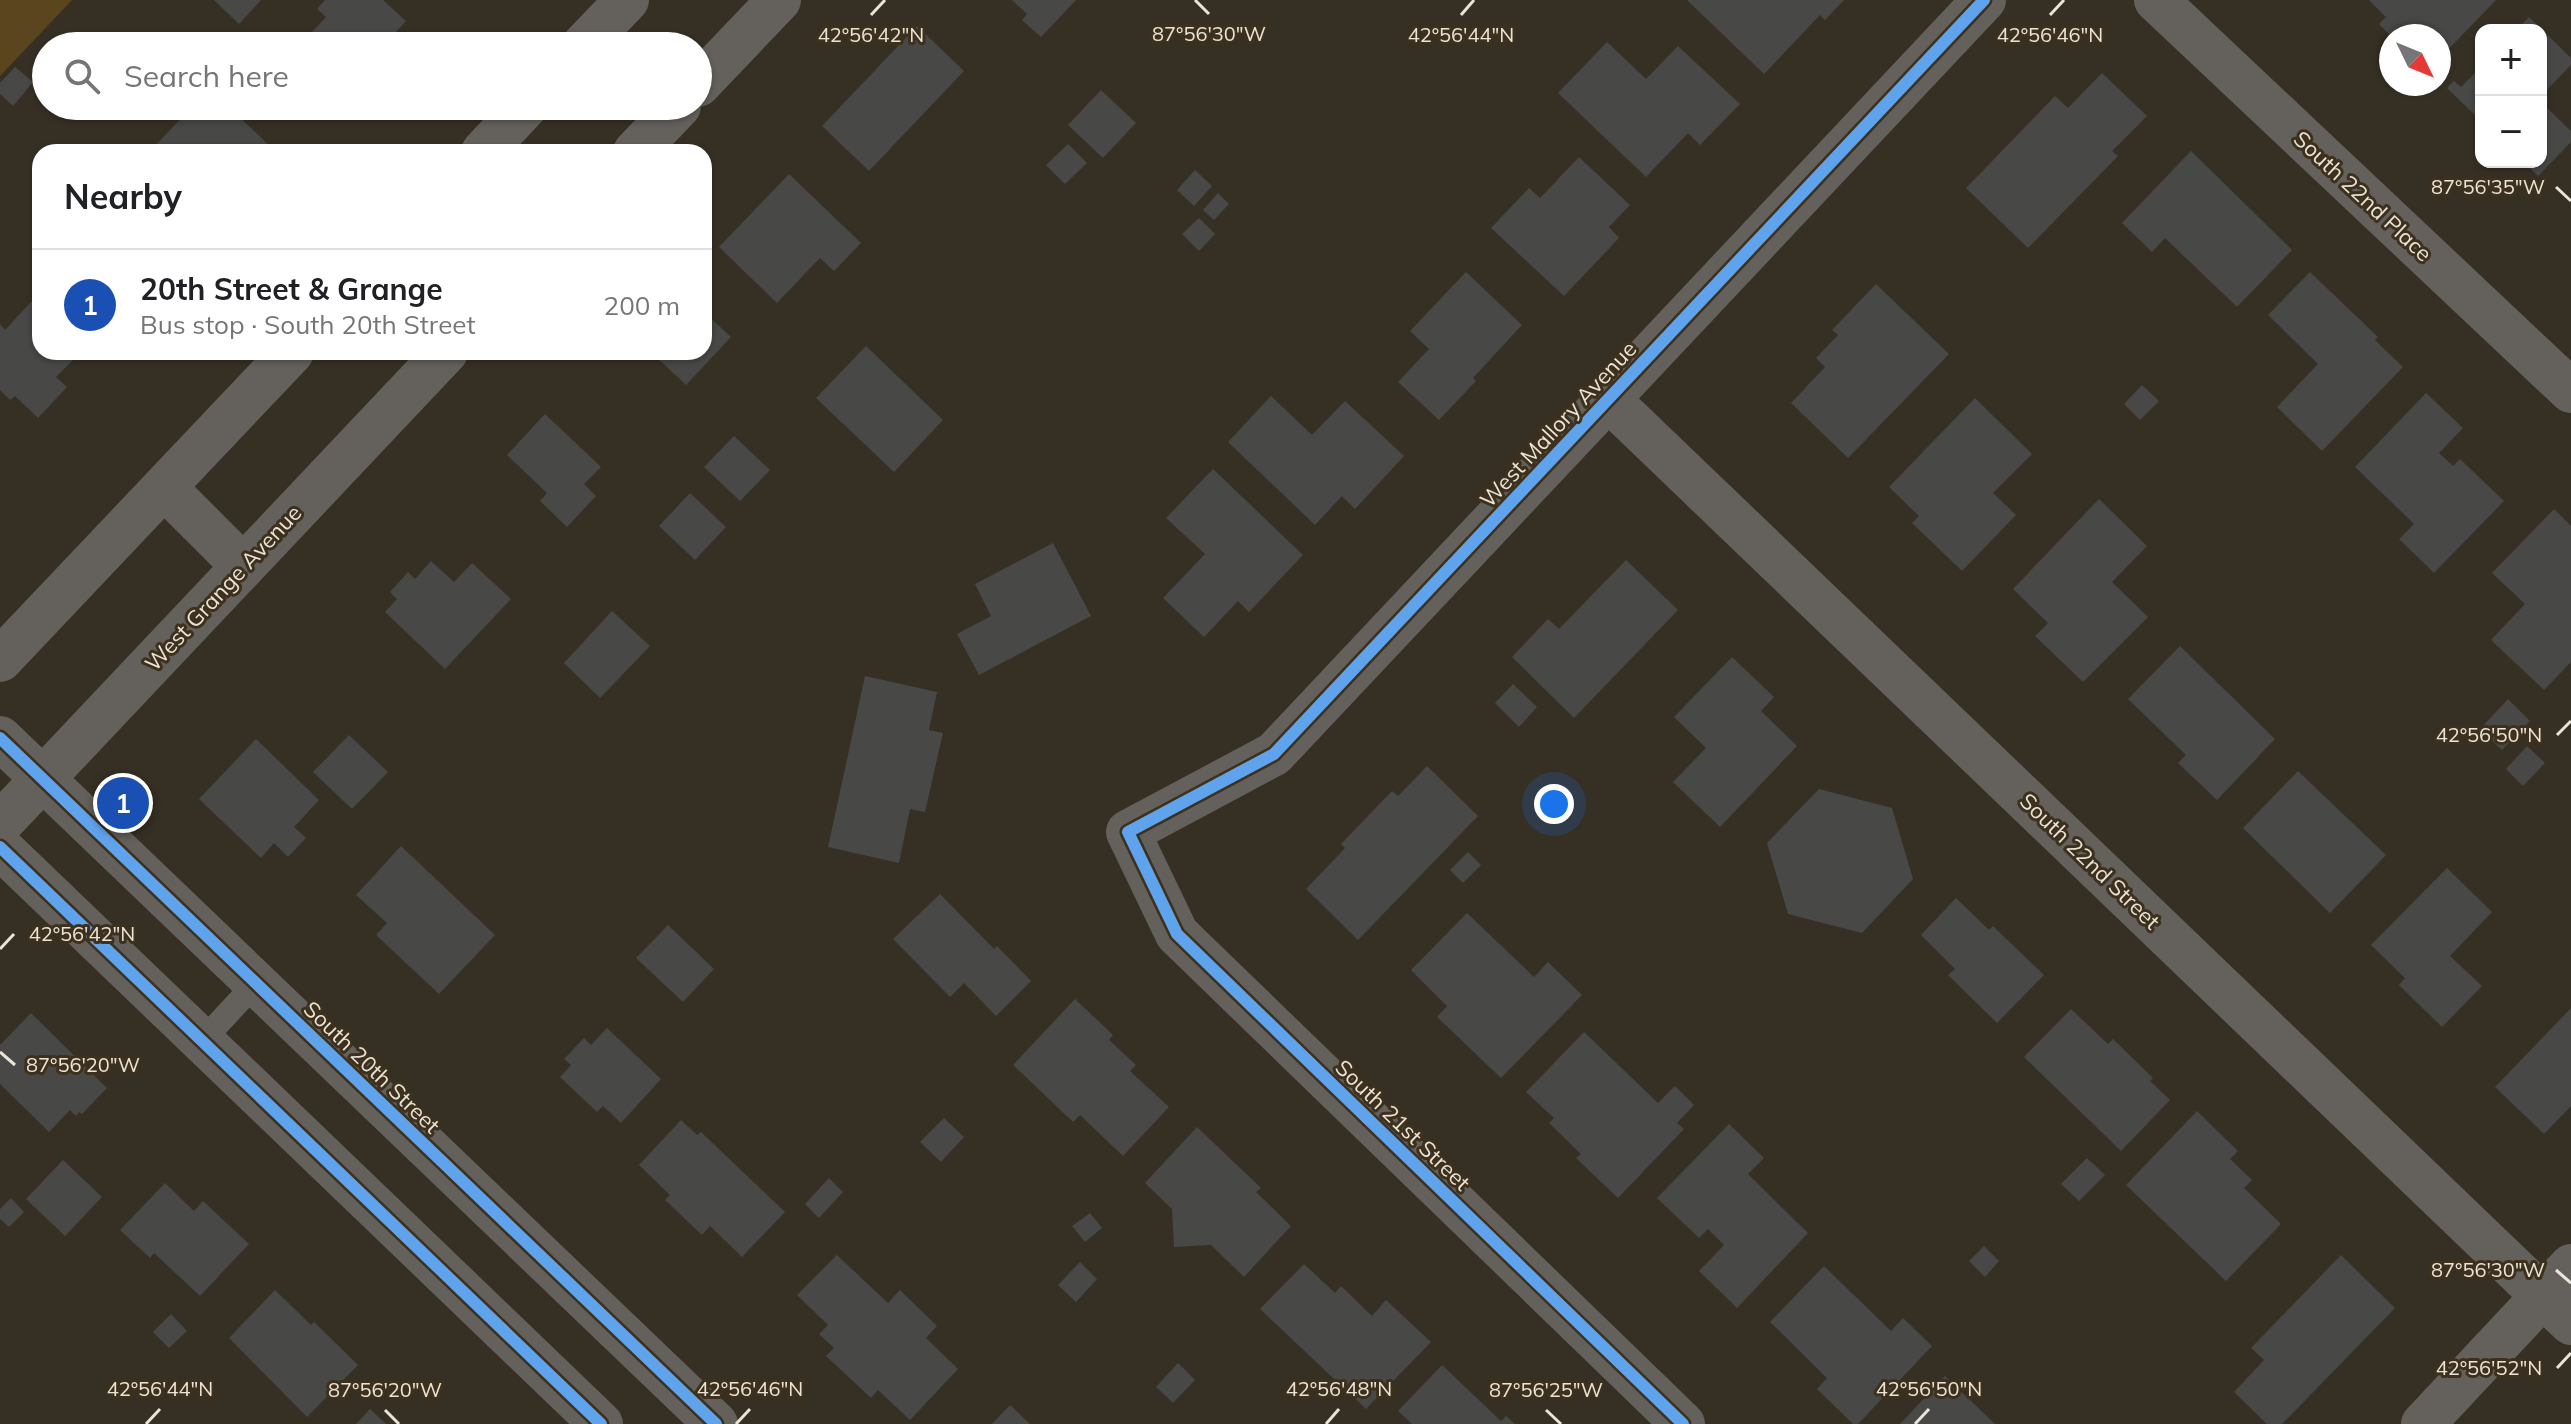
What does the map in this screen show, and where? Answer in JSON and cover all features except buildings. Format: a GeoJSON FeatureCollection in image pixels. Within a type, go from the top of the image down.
{"type":"FeatureCollection","features":[{"type":"Feature","properties":{"kind":"street"},"geometry":{"type":"LineString","coordinates":[[596,32],[627,0]]}},
{"type":"Feature","properties":{"kind":"street"},"geometry":{"type":"LineString","coordinates":[[712,70],[779,0]]}},
{"type":"Feature","properties":{"kind":"street","name":"West Mallory Avenue"},"geometry":{"type":"LineString","coordinates":[[1128,832],[1274,754],[1984,0]]}},
{"type":"Feature","properties":{"kind":"street","name":"South 22nd Place"},"geometry":{"type":"LineString","coordinates":[[2156,0],[2571,391]]}},
{"type":"Feature","properties":{"kind":"street"},"geometry":{"type":"LineString","coordinates":[[490,144],[513,120]]}},
{"type":"Feature","properties":{"kind":"street"},"geometry":{"type":"LineString","coordinates":[[643,144],[666,120]]}},
{"type":"Feature","properties":{"kind":"street"},"geometry":{"type":"LineString","coordinates":[[0,660],[284,360]]}},
{"type":"Feature","properties":{"kind":"street","name":"West Grange Avenue"},"geometry":{"type":"LineString","coordinates":[[0,824],[438,360]]}},
{"type":"Feature","properties":{"kind":"street","name":"South 22nd Street"},"geometry":{"type":"LineString","coordinates":[[1609,400],[2562,1295]]}},
{"type":"Feature","properties":{"kind":"street"},"geometry":{"type":"LineString","coordinates":[[164,487],[243,566]]}},
{"type":"Feature","properties":{"kind":"street","name":"South 20th Street"},"geometry":{"type":"LineString","coordinates":[[0,738],[716,1424]]}},
{"type":"Feature","properties":{"kind":"street","name":"South 21st Street"},"geometry":{"type":"LineString","coordinates":[[1128,832],[1177,934],[1683,1424]]}},
{"type":"Feature","properties":{"kind":"street"},"geometry":{"type":"LineString","coordinates":[[0,847],[601,1424]]}},
{"type":"Feature","properties":{"kind":"street"},"geometry":{"type":"LineString","coordinates":[[2423,1424],[2562,1295]]}},
{"type":"Feature","properties":{"kind":"lane"},"geometry":{"type":"LineString","coordinates":[[202,1041],[256,983]]}},
{"type":"Feature","properties":{"kind":"shaded area"},"geometry":{"type":"Polygon","coordinates":[[[0,0],[72,0],[42,32],[32,32],[32,42],[0,76],[0,0]]]}},
{"type":"Feature","properties":{"kind":"cycle path"},"geometry":{"type":"LineString","coordinates":[[1683,1424],[1177,934],[1128,832],[1274,754],[1984,0]]}},
{"type":"Feature","properties":{"kind":"cycle path"},"geometry":{"type":"LineString","coordinates":[[0,738],[716,1424]]}},
{"type":"Feature","properties":{"kind":"cycle path"},"geometry":{"type":"LineString","coordinates":[[0,847],[601,1424]]}},
{"type":"Feature","properties":{"kind":"place","name":"20th Street & Grange"},"geometry":{"type":"Point","coordinates":[123,803]}}]}
